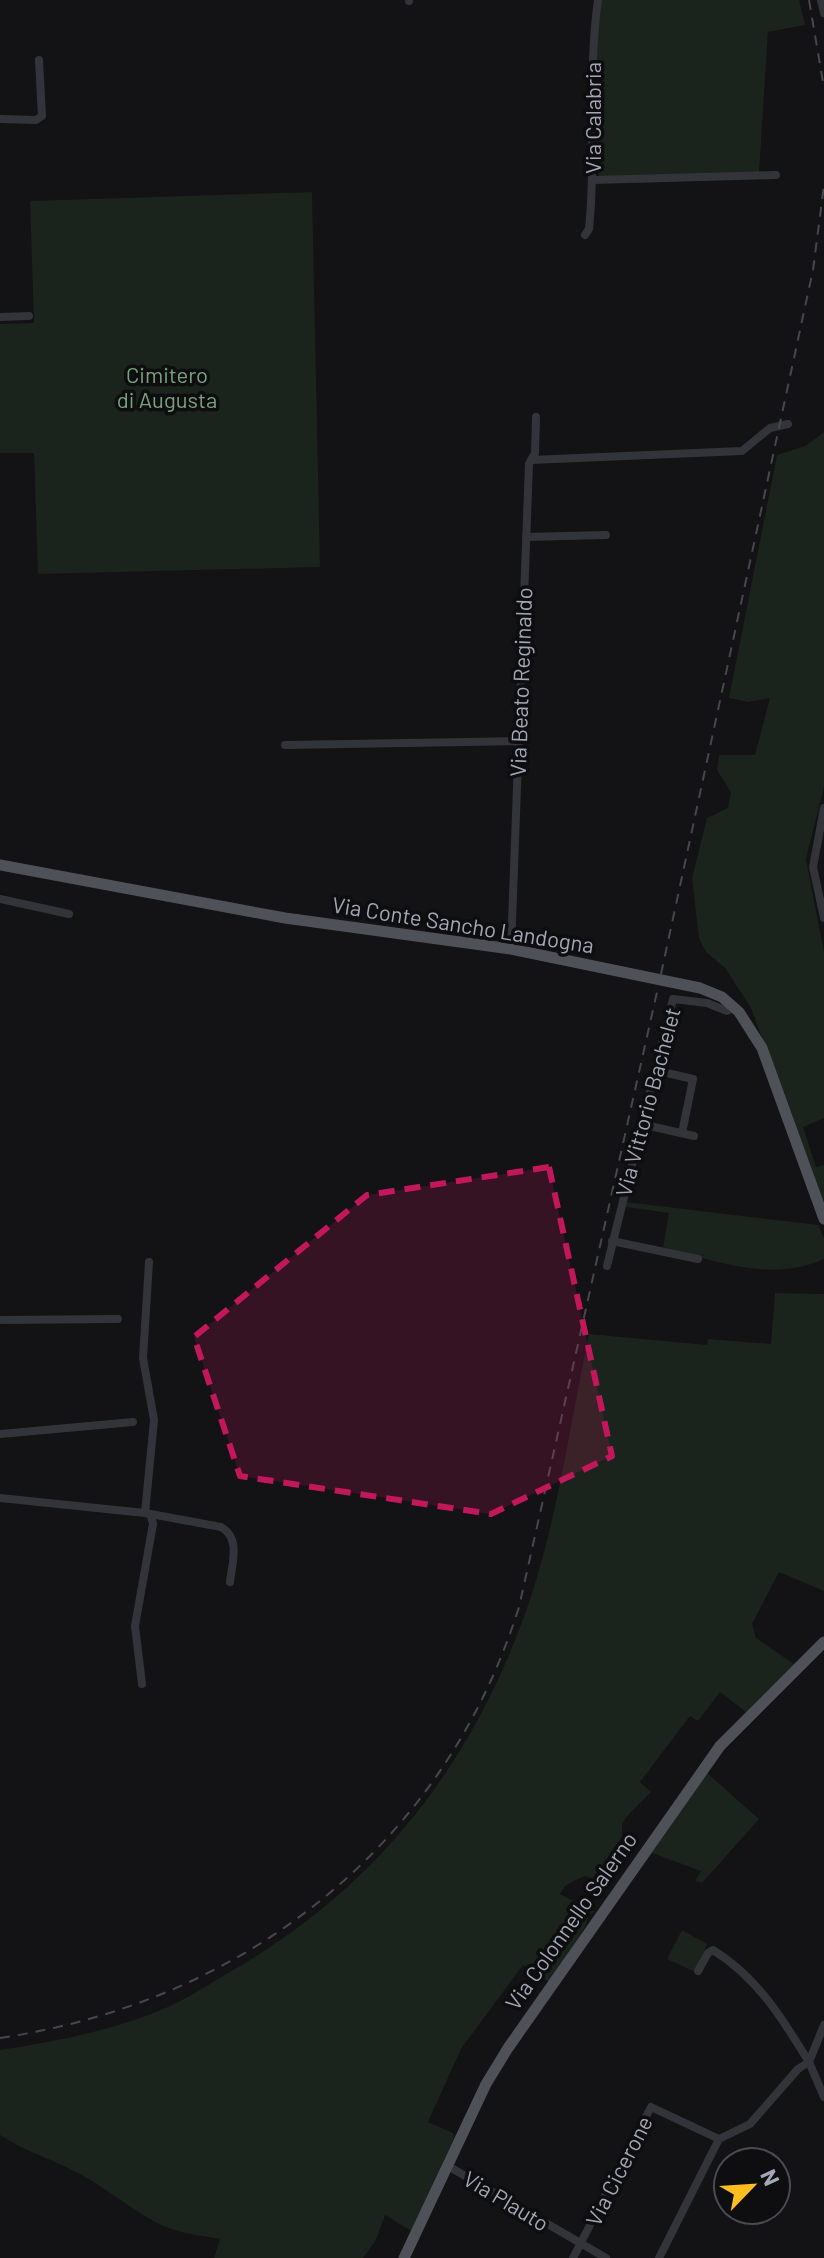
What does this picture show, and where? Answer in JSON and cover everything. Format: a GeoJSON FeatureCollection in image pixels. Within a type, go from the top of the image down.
{"type":"FeatureCollection","features":[{"type":"Feature","properties":{"kind":"main road","name":"Via Conte Sancho Landogna"},"geometry":{"type":"LineString","coordinates":[[0,865],[285,918],[511,949],[700,988],[735,1007],[753,1028],[824,1219]]}},
{"type":"Feature","properties":{"kind":"main road","name":"Via Colonnello Salerno"},"geometry":{"type":"LineString","coordinates":[[404,2258],[486,2084],[508,2048],[720,1746],[824,1642]]}},
{"type":"Feature","properties":{"kind":"street","name":"Via Calabria"},"geometry":{"type":"LineString","coordinates":[[585,235],[589,229],[594,180],[593,38],[598,0]]}},
{"type":"Feature","properties":{"kind":"street"},"geometry":{"type":"LineString","coordinates":[[821,0],[824,13]]}},
{"type":"Feature","properties":{"kind":"street"},"geometry":{"type":"LineString","coordinates":[[0,119],[36,120],[42,116],[39,60]]}},
{"type":"Feature","properties":{"kind":"street"},"geometry":{"type":"LineString","coordinates":[[594,180],[776,175]]}},
{"type":"Feature","properties":{"kind":"street"},"geometry":{"type":"LineString","coordinates":[[0,317],[29,316]]}},
{"type":"Feature","properties":{"kind":"street","name":"Via Beato Reginaldo"},"geometry":{"type":"LineString","coordinates":[[511,949],[526,537],[536,417]]}},
{"type":"Feature","properties":{"kind":"street"},"geometry":{"type":"LineString","coordinates":[[531,460],[742,451],[770,428],[788,424]]}},
{"type":"Feature","properties":{"kind":"street"},"geometry":{"type":"LineString","coordinates":[[526,537],[606,535]]}},
{"type":"Feature","properties":{"kind":"street"},"geometry":{"type":"LineString","coordinates":[[285,745],[520,741]]}},
{"type":"Feature","properties":{"kind":"street"},"geometry":{"type":"LineString","coordinates":[[824,808],[813,852],[824,918]]}},
{"type":"Feature","properties":{"kind":"street"},"geometry":{"type":"LineString","coordinates":[[0,899],[69,914]]}},
{"type":"Feature","properties":{"kind":"street","name":"Via Vittorio Bachelet"},"geometry":{"type":"LineString","coordinates":[[607,1266],[673,999],[707,1003],[727,1011],[735,1007]]}},
{"type":"Feature","properties":{"kind":"street"},"geometry":{"type":"LineString","coordinates":[[654,1070],[693,1079],[682,1133]]}},
{"type":"Feature","properties":{"kind":"street"},"geometry":{"type":"LineString","coordinates":[[641,1124],[694,1136]]}},
{"type":"Feature","properties":{"kind":"street"},"geometry":{"type":"LineString","coordinates":[[612,1241],[698,1259]]}},
{"type":"Feature","properties":{"kind":"street"},"geometry":{"type":"LineString","coordinates":[[142,1684],[135,1626],[153,1524],[148,1515],[154,1420],[143,1358],[149,1262]]}},
{"type":"Feature","properties":{"kind":"street"},"geometry":{"type":"LineString","coordinates":[[0,1320],[118,1319]]}},
{"type":"Feature","properties":{"kind":"street"},"geometry":{"type":"LineString","coordinates":[[0,1434],[133,1422]]}},
{"type":"Feature","properties":{"kind":"street"},"geometry":{"type":"LineString","coordinates":[[0,1498],[148,1515],[228,1530],[235,1545],[230,1582]]}},
{"type":"Feature","properties":{"kind":"street"},"geometry":{"type":"LineString","coordinates":[[698,1971],[713,1950],[738,1966],[773,2004],[809,2062],[824,2097]]}},
{"type":"Feature","properties":{"kind":"street"},"geometry":{"type":"LineString","coordinates":[[659,2258],[719,2139],[750,2124],[798,2069],[809,2062],[824,2025]]}},
{"type":"Feature","properties":{"kind":"street","name":"Via Cicerone"},"geometry":{"type":"LineString","coordinates":[[573,2258],[651,2107],[719,2139]]}},
{"type":"Feature","properties":{"kind":"street","name":"Via Plauto"},"geometry":{"type":"LineString","coordinates":[[448,2166],[606,2258]]}},
{"type":"Feature","properties":{"kind":"highlighted area"},"geometry":{"type":"Polygon","coordinates":[[[549,1167],[612,1456],[491,1514],[240,1476],[194,1337],[367,1195],[549,1167]]]}},
{"type":"Feature","properties":{"kind":"green space"},"geometry":{"type":"Polygon","coordinates":[[[600,0],[799,0],[805,25],[768,32],[759,172],[600,177],[597,172],[595,41],[600,0]]]}},
{"type":"Feature","properties":{"kind":"green space","name":"Cimitero di Augusta"},"geometry":{"type":"Polygon","coordinates":[[[312,192],[320,567],[38,574],[34,453],[0,453],[0,324],[34,323],[30,201],[312,192]]]}},
{"type":"Feature","properties":{"kind":"green space"},"geometry":{"type":"Polygon","coordinates":[[[824,432],[824,787],[806,859],[824,952],[824,1118],[803,1127],[816,1167],[824,1165],[824,1207],[751,1008],[725,968],[706,952],[699,938],[692,878],[707,818],[728,808],[731,792],[717,770],[719,755],[755,755],[770,698],[748,702],[729,698],[777,455],[805,446],[824,432]]]}},
{"type":"Feature","properties":{"kind":"green space"},"geometry":{"type":"Polygon","coordinates":[[[626,1202],[818,1225],[824,1238],[824,1259],[804,1266],[763,1269],[723,1263],[663,1247],[669,1213],[626,1207],[626,1202]]]}},
{"type":"Feature","properties":{"kind":"green space"},"geometry":{"type":"Polygon","coordinates":[[[775,1293],[824,1294],[824,1591],[779,1572],[752,1624],[756,1638],[794,1664],[746,1712],[720,1692],[698,1721],[690,1716],[640,1782],[651,1792],[622,1824],[622,1837],[593,1879],[584,1876],[565,1886],[560,1894],[595,1912],[589,1914],[585,1927],[549,1982],[523,1965],[461,2049],[428,2122],[453,2133],[454,2138],[411,2231],[385,2215],[376,2240],[363,2258],[214,2258],[220,2239],[163,2226],[83,2176],[0,2135],[0,2050],[129,2022],[177,2002],[228,1973],[278,1942],[323,1908],[365,1870],[402,1830],[436,1786],[467,1739],[494,1689],[530,1599],[551,1524],[589,1334],[707,1345],[708,1339],[771,1344],[775,1293]]]}},
{"type":"Feature","properties":{"kind":"green space"},"geometry":{"type":"Polygon","coordinates":[[[707,1773],[759,1819],[702,1883],[695,1881],[701,1871],[652,1853],[707,1773]]]}},
{"type":"Feature","properties":{"kind":"green space"},"geometry":{"type":"Polygon","coordinates":[[[682,1930],[707,1944],[695,1972],[667,1959],[682,1930]]]}},
{"type":"Feature","properties":{"kind":"railway"},"geometry":{"type":"LineString","coordinates":[[809,0],[824,88]]}},
{"type":"Feature","properties":{"kind":"railway"},"geometry":{"type":"LineString","coordinates":[[661,974],[813,270],[824,185]]}},
{"type":"Feature","properties":{"kind":"railway"},"geometry":{"type":"LineString","coordinates":[[0,2038],[89,2019],[173,1989],[252,1949],[323,1899],[386,1839],[441,1770],[485,1693],[519,1607],[657,992]]}}]}
